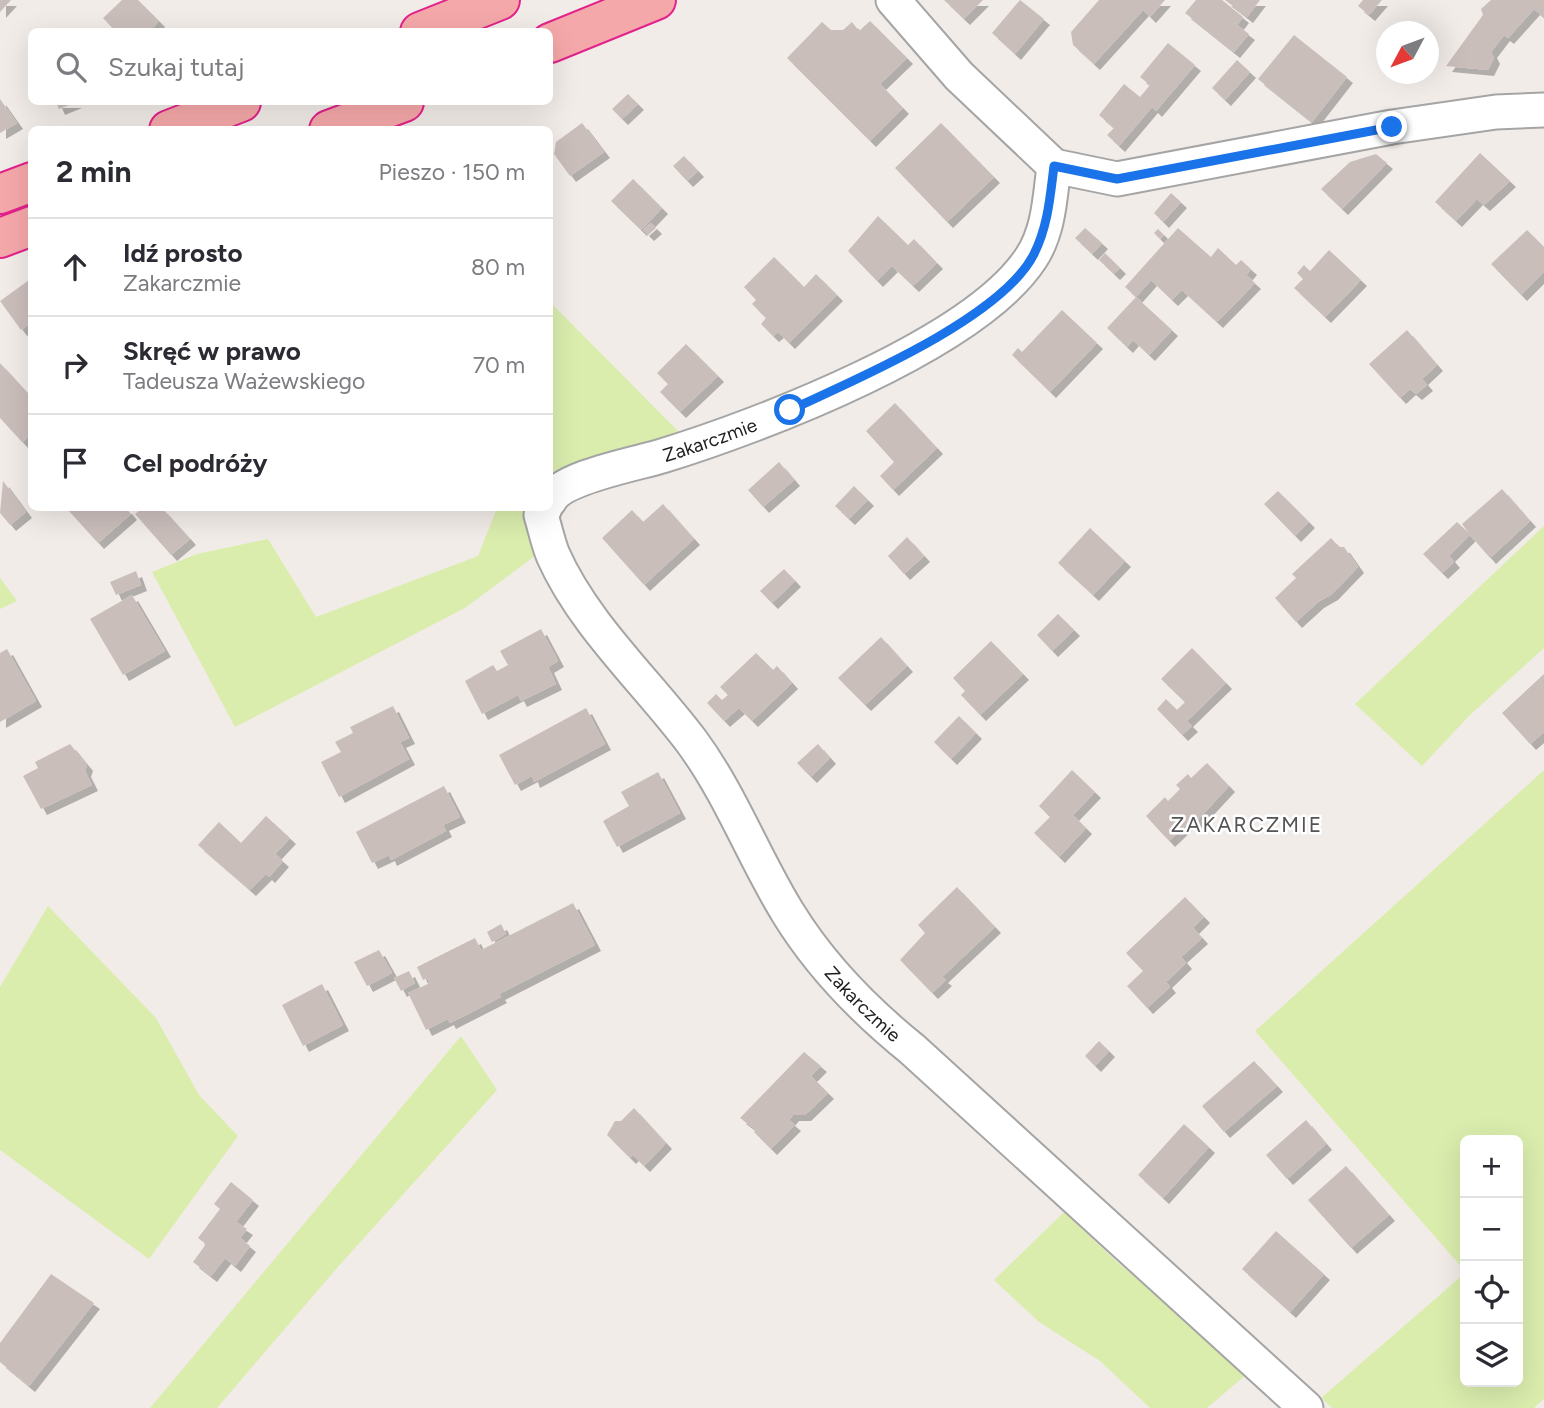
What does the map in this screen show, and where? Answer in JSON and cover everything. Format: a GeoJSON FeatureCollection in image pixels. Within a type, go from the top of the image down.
{"type":"FeatureCollection","features":[{"type":"Feature","properties":{"kind":"highway"},"geometry":{"type":"LineString","coordinates":[[430,28],[500,0]]}},
{"type":"Feature","properties":{"kind":"highway"},"geometry":{"type":"LineString","coordinates":[[553,42],[656,0]]}},
{"type":"Feature","properties":{"kind":"highway"},"geometry":{"type":"LineString","coordinates":[[179,126],[233,105]]}},
{"type":"Feature","properties":{"kind":"highway"},"geometry":{"type":"LineString","coordinates":[[340,126],[396,105]]}},
{"type":"Feature","properties":{"kind":"highway"},"geometry":{"type":"LineString","coordinates":[[0,194],[28,184]]}},
{"type":"Feature","properties":{"kind":"highway"},"geometry":{"type":"LineString","coordinates":[[0,238],[28,228]]}},
{"type":"Feature","properties":{"kind":"street"},"geometry":{"type":"LineString","coordinates":[[893,0],[959,76],[1054,166],[1117,179],[1405,125],[1496,111],[1544,110]]}},
{"type":"Feature","properties":{"kind":"street","name":"Zakarczmie"},"geometry":{"type":"LineString","coordinates":[[553,498],[574,482],[664,456],[790,410],[868,375],[960,323],[1015,281],[1033,255],[1047,220],[1054,166]]}},
{"type":"Feature","properties":{"kind":"street","name":"Zakarczmie"},"geometry":{"type":"LineString","coordinates":[[543,511],[541,515],[553,555],[594,622],[693,744],[765,868],[788,914],[832,971],[870,1015],[912,1049],[1306,1408]]}},
{"type":"Feature","properties":{"kind":"green space"},"geometry":{"type":"Polygon","coordinates":[[[553,305],[681,434],[553,488],[553,305]]]}},
{"type":"Feature","properties":{"kind":"green space"},"geometry":{"type":"Polygon","coordinates":[[[496,511],[539,511],[543,550],[465,608],[235,727],[152,572],[197,554],[268,539],[316,617],[478,556],[496,511]]]}},
{"type":"Feature","properties":{"kind":"green space"},"geometry":{"type":"Polygon","coordinates":[[[1544,526],[1544,648],[1470,715],[1422,766],[1355,704],[1544,526]]]}},
{"type":"Feature","properties":{"kind":"green space"},"geometry":{"type":"Polygon","coordinates":[[[0,578],[17,601],[0,609],[0,578]]]}},
{"type":"Feature","properties":{"kind":"green space"},"geometry":{"type":"Polygon","coordinates":[[[1544,770],[1544,1399],[1534,1408],[1332,1408],[1321,1398],[1460,1277],[1460,1387],[1523,1387],[1523,1135],[1460,1135],[1460,1265],[1255,1031],[1544,770]]]}},
{"type":"Feature","properties":{"kind":"green space"},"geometry":{"type":"Polygon","coordinates":[[[48,906],[156,1018],[199,1095],[238,1136],[149,1259],[0,1150],[0,987],[48,906]]]}},
{"type":"Feature","properties":{"kind":"green space"},"geometry":{"type":"Polygon","coordinates":[[[461,1036],[497,1090],[337,1268],[217,1408],[150,1408],[461,1036]]]}},
{"type":"Feature","properties":{"kind":"green space"},"geometry":{"type":"Polygon","coordinates":[[[1064,1212],[1117,1262],[1248,1373],[1207,1408],[1150,1408],[1100,1361],[1039,1322],[994,1280],[1064,1212]]]}},
{"type":"Feature","properties":{"kind":"building"},"geometry":{"type":"Polygon","coordinates":[[[0,0],[11,0],[0,12],[0,0]]]}},
{"type":"Feature","properties":{"kind":"building"},"geometry":{"type":"Polygon","coordinates":[[[122,0],[138,0],[159,21],[153,28],[112,28],[103,18],[122,0]]]}},
{"type":"Feature","properties":{"kind":"building"},"geometry":{"type":"Polygon","coordinates":[[[944,0],[983,0],[964,19],[944,0]]]}},
{"type":"Feature","properties":{"kind":"building"},"geometry":{"type":"Polygon","coordinates":[[[1020,0],[1044,19],[1015,54],[992,33],[1020,0]]]}},
{"type":"Feature","properties":{"kind":"building"},"geometry":{"type":"Polygon","coordinates":[[[1099,0],[1165,0],[1150,17],[1143,10],[1094,64],[1073,45],[1071,32],[1099,0]]]}},
{"type":"Feature","properties":{"kind":"building"},"geometry":{"type":"Polygon","coordinates":[[[1196,0],[1222,0],[1243,17],[1237,25],[1249,34],[1234,52],[1185,13],[1196,0]]]}},
{"type":"Feature","properties":{"kind":"building"},"geometry":{"type":"Polygon","coordinates":[[[1225,0],[1260,0],[1247,17],[1225,0]]]}},
{"type":"Feature","properties":{"kind":"building"},"geometry":{"type":"Polygon","coordinates":[[[1363,0],[1382,0],[1369,15],[1358,6],[1363,0]]]}},
{"type":"Feature","properties":{"kind":"building"},"geometry":{"type":"Polygon","coordinates":[[[1491,0],[1544,0],[1544,17],[1534,9],[1508,38],[1504,35],[1491,52],[1494,58],[1488,70],[1446,66],[1483,15],[1481,9],[1491,0]]]}},
{"type":"Feature","properties":{"kind":"building"},"geometry":{"type":"Polygon","coordinates":[[[870,21],[907,58],[880,84],[903,108],[870,141],[787,58],[822,22],[831,30],[843,30],[852,22],[859,31],[870,21]]]}},
{"type":"Feature","properties":{"kind":"building"},"geometry":{"type":"Polygon","coordinates":[[[1294,35],[1347,77],[1312,122],[1258,79],[1294,35]]]}},
{"type":"Feature","properties":{"kind":"building"},"geometry":{"type":"Polygon","coordinates":[[[1168,43],[1195,65],[1156,111],[1152,107],[1119,146],[1107,135],[1114,128],[1099,115],[1124,84],[1140,97],[1150,85],[1140,77],[1168,43]]]}},
{"type":"Feature","properties":{"kind":"building"},"geometry":{"type":"Polygon","coordinates":[[[1237,60],[1250,72],[1225,100],[1212,88],[1237,60]]]}},
{"type":"Feature","properties":{"kind":"building"},"geometry":{"type":"Polygon","coordinates":[[[628,94],[638,104],[622,119],[612,109],[628,94]]]}},
{"type":"Feature","properties":{"kind":"building"},"geometry":{"type":"Polygon","coordinates":[[[0,99],[17,123],[0,133],[0,99]]]}},
{"type":"Feature","properties":{"kind":"building"},"geometry":{"type":"Polygon","coordinates":[[[582,123],[604,152],[570,176],[554,154],[556,142],[582,123]]]}},
{"type":"Feature","properties":{"kind":"building"},"geometry":{"type":"Polygon","coordinates":[[[941,123],[994,177],[947,222],[895,168],[941,123]]]}},
{"type":"Feature","properties":{"kind":"building"},"geometry":{"type":"Polygon","coordinates":[[[1480,153],[1510,181],[1484,205],[1477,199],[1456,221],[1435,202],[1480,153]]]}},
{"type":"Feature","properties":{"kind":"building"},"geometry":{"type":"Polygon","coordinates":[[[1376,154],[1387,163],[1342,209],[1321,189],[1350,162],[1376,154]]]}},
{"type":"Feature","properties":{"kind":"building"},"geometry":{"type":"Polygon","coordinates":[[[684,156],[698,171],[687,181],[673,166],[684,156]]]}},
{"type":"Feature","properties":{"kind":"building"},"geometry":{"type":"Polygon","coordinates":[[[633,179],[662,208],[641,230],[611,201],[633,179]]]}},
{"type":"Feature","properties":{"kind":"building"},"geometry":{"type":"Polygon","coordinates":[[[1171,193],[1181,202],[1163,222],[1154,213],[1171,193]]]}},
{"type":"Feature","properties":{"kind":"building"},"geometry":{"type":"Polygon","coordinates":[[[878,216],[908,245],[914,239],[937,263],[913,286],[892,266],[877,281],[848,251],[878,216]]]}},
{"type":"Feature","properties":{"kind":"building"},"geometry":{"type":"Polygon","coordinates":[[[651,223],[656,228],[648,235],[643,230],[651,223]]]}},
{"type":"Feature","properties":{"kind":"building"},"geometry":{"type":"Polygon","coordinates":[[[1085,228],[1102,243],[1092,254],[1075,238],[1085,228]]]}},
{"type":"Feature","properties":{"kind":"building"},"geometry":{"type":"Polygon","coordinates":[[[1178,228],[1211,257],[1218,248],[1236,265],[1241,260],[1251,269],[1246,275],[1255,283],[1217,322],[1182,290],[1172,300],[1151,280],[1136,297],[1125,287],[1178,228]]]}},
{"type":"Feature","properties":{"kind":"building"},"geometry":{"type":"Polygon","coordinates":[[[1158,229],[1164,235],[1160,239],[1154,233],[1158,229]]]}},
{"type":"Feature","properties":{"kind":"building"},"geometry":{"type":"Polygon","coordinates":[[[1527,230],[1544,247],[1544,272],[1521,295],[1491,264],[1527,230]]]}},
{"type":"Feature","properties":{"kind":"building"},"geometry":{"type":"Polygon","coordinates":[[[1329,250],[1361,280],[1325,317],[1294,288],[1303,279],[1297,273],[1304,265],[1310,271],[1329,250]]]}},
{"type":"Feature","properties":{"kind":"building"},"geometry":{"type":"Polygon","coordinates":[[[1105,253],[1120,268],[1114,274],[1099,260],[1105,253]]]}},
{"type":"Feature","properties":{"kind":"building"},"geometry":{"type":"Polygon","coordinates":[[[774,257],[804,287],[816,274],[837,295],[789,343],[778,332],[773,336],[761,324],[766,318],[752,304],[756,300],[744,287],[774,257]]]}},
{"type":"Feature","properties":{"kind":"building"},"geometry":{"type":"Polygon","coordinates":[[[28,281],[28,325],[21,330],[0,301],[28,281]]]}},
{"type":"Feature","properties":{"kind":"building"},"geometry":{"type":"Polygon","coordinates":[[[1136,297],[1172,330],[1149,355],[1133,340],[1127,347],[1107,328],[1136,297]]]}},
{"type":"Feature","properties":{"kind":"building"},"geometry":{"type":"Polygon","coordinates":[[[1062,310],[1097,343],[1050,392],[1012,355],[1018,348],[1022,352],[1062,310]]]}},
{"type":"Feature","properties":{"kind":"building"},"geometry":{"type":"Polygon","coordinates":[[[1407,330],[1437,365],[1422,379],[1427,385],[1416,394],[1410,389],[1400,398],[1369,364],[1407,330]]]}},
{"type":"Feature","properties":{"kind":"building"},"geometry":{"type":"Polygon","coordinates":[[[686,344],[718,376],[680,412],[660,392],[668,384],[657,373],[686,344]]]}},
{"type":"Feature","properties":{"kind":"building"},"geometry":{"type":"Polygon","coordinates":[[[0,363],[28,394],[28,437],[22,442],[0,418],[0,363]]]}},
{"type":"Feature","properties":{"kind":"building"},"geometry":{"type":"Polygon","coordinates":[[[895,403],[937,448],[893,490],[880,476],[894,462],[866,431],[895,403]]]}},
{"type":"Feature","properties":{"kind":"building"},"geometry":{"type":"Polygon","coordinates":[[[779,462],[794,480],[763,507],[748,490],[779,462]]]}},
{"type":"Feature","properties":{"kind":"building"},"geometry":{"type":"Polygon","coordinates":[[[3,481],[26,512],[10,525],[0,513],[3,481]]]}},
{"type":"Feature","properties":{"kind":"building"},"geometry":{"type":"Polygon","coordinates":[[[854,486],[868,500],[849,519],[835,506],[854,486]]]}},
{"type":"Feature","properties":{"kind":"building"},"geometry":{"type":"Polygon","coordinates":[[[1502,489],[1530,521],[1490,558],[1470,535],[1449,556],[1454,562],[1442,573],[1423,554],[1457,522],[1468,532],[1462,524],[1502,489]]]}},
{"type":"Feature","properties":{"kind":"building"},"geometry":{"type":"Polygon","coordinates":[[[1278,491],[1309,522],[1295,536],[1264,504],[1278,491]]]}},
{"type":"Feature","properties":{"kind":"building"},"geometry":{"type":"Polygon","coordinates":[[[663,504],[694,539],[644,585],[602,538],[632,510],[643,522],[663,504]]]}},
{"type":"Feature","properties":{"kind":"building"},"geometry":{"type":"Polygon","coordinates":[[[69,511],[128,511],[131,514],[98,543],[69,511]]]}},
{"type":"Feature","properties":{"kind":"building"},"geometry":{"type":"Polygon","coordinates":[[[139,511],[165,511],[190,539],[171,555],[135,514],[139,511]]]}},
{"type":"Feature","properties":{"kind":"building"},"geometry":{"type":"Polygon","coordinates":[[[1090,528],[1125,561],[1093,595],[1058,563],[1090,528]]]}},
{"type":"Feature","properties":{"kind":"building"},"geometry":{"type":"Polygon","coordinates":[[[907,537],[924,556],[904,574],[888,556],[907,537]]]}},
{"type":"Feature","properties":{"kind":"building"},"geometry":{"type":"Polygon","coordinates":[[[1331,538],[1339,547],[1344,547],[1358,567],[1332,594],[1318,602],[1296,622],[1275,598],[1296,578],[1292,574],[1331,538]]]}},
{"type":"Feature","properties":{"kind":"building"},"geometry":{"type":"Polygon","coordinates":[[[784,569],[795,581],[772,603],[760,591],[784,569]]]}},
{"type":"Feature","properties":{"kind":"building"},"geometry":{"type":"Polygon","coordinates":[[[136,571],[141,585],[116,595],[110,582],[136,571]]]}},
{"type":"Feature","properties":{"kind":"building"},"geometry":{"type":"Polygon","coordinates":[[[132,595],[165,651],[123,675],[90,619],[132,595]]]}},
{"type":"Feature","properties":{"kind":"building"},"geometry":{"type":"Polygon","coordinates":[[[1058,614],[1074,630],[1052,651],[1037,635],[1058,614]]]}},
{"type":"Feature","properties":{"kind":"building"},"geometry":{"type":"Polygon","coordinates":[[[541,629],[558,661],[548,667],[556,684],[521,701],[518,695],[482,714],[465,681],[493,665],[497,671],[508,665],[500,651],[541,629]]]}},
{"type":"Feature","properties":{"kind":"building"},"geometry":{"type":"Polygon","coordinates":[[[881,637],[907,666],[865,705],[838,678],[881,637]]]}},
{"type":"Feature","properties":{"kind":"building"},"geometry":{"type":"Polygon","coordinates":[[[991,641],[1023,674],[980,715],[961,695],[965,691],[953,678],[991,641]]]}},
{"type":"Feature","properties":{"kind":"building"},"geometry":{"type":"Polygon","coordinates":[[[1192,648],[1226,683],[1187,721],[1192,726],[1182,735],[1157,709],[1166,699],[1177,710],[1185,702],[1161,679],[1192,648]]]}},
{"type":"Feature","properties":{"kind":"building"},"geometry":{"type":"Polygon","coordinates":[[[7,649],[36,701],[0,722],[0,653],[7,649]]]}},
{"type":"Feature","properties":{"kind":"building"},"geometry":{"type":"Polygon","coordinates":[[[756,653],[773,670],[777,666],[792,683],[752,721],[739,708],[724,721],[707,703],[716,694],[722,700],[728,695],[720,687],[756,653]]]}},
{"type":"Feature","properties":{"kind":"building"},"geometry":{"type":"Polygon","coordinates":[[[1544,674],[1544,732],[1530,744],[1502,713],[1544,674]]]}},
{"type":"Feature","properties":{"kind":"building"},"geometry":{"type":"Polygon","coordinates":[[[393,706],[409,738],[400,742],[409,759],[339,797],[321,762],[341,752],[335,742],[353,733],[350,727],[393,706]]]}},
{"type":"Feature","properties":{"kind":"building"},"geometry":{"type":"Polygon","coordinates":[[[586,708],[605,744],[534,782],[532,776],[515,785],[499,755],[586,708]]]}},
{"type":"Feature","properties":{"kind":"building"},"geometry":{"type":"Polygon","coordinates":[[[959,716],[976,733],[951,759],[934,742],[959,716]]]}},
{"type":"Feature","properties":{"kind":"building"},"geometry":{"type":"Polygon","coordinates":[[[70,744],[87,765],[85,771],[92,785],[41,809],[23,776],[38,768],[35,762],[70,744]]]}},
{"type":"Feature","properties":{"kind":"building"},"geometry":{"type":"Polygon","coordinates":[[[818,744],[830,758],[811,777],[797,763],[818,744]]]}},
{"type":"Feature","properties":{"kind":"building"},"geometry":{"type":"Polygon","coordinates":[[[1207,763],[1229,786],[1192,826],[1189,822],[1169,841],[1146,816],[1165,797],[1168,801],[1180,789],[1176,785],[1188,774],[1191,778],[1207,763]]]}},
{"type":"Feature","properties":{"kind":"building"},"geometry":{"type":"Polygon","coordinates":[[[1072,770],[1095,792],[1073,815],[1086,828],[1059,857],[1034,833],[1050,817],[1039,806],[1072,770]]]}},
{"type":"Feature","properties":{"kind":"building"},"geometry":{"type":"Polygon","coordinates":[[[658,772],[680,813],[617,847],[603,821],[629,806],[621,792],[658,772]]]}},
{"type":"Feature","properties":{"kind":"building"},"geometry":{"type":"Polygon","coordinates":[[[444,786],[460,817],[443,825],[446,831],[391,860],[389,855],[372,863],[356,832],[444,786]]]}},
{"type":"Feature","properties":{"kind":"building"},"geometry":{"type":"Polygon","coordinates":[[[266,816],[290,838],[275,854],[283,861],[269,877],[266,874],[250,890],[198,845],[219,822],[241,843],[266,816]]]}},
{"type":"Feature","properties":{"kind":"building"},"geometry":{"type":"Polygon","coordinates":[[[957,887],[995,927],[942,977],[946,980],[932,993],[900,960],[925,933],[918,925],[957,887]]]}},
{"type":"Feature","properties":{"kind":"building"},"geometry":{"type":"Polygon","coordinates":[[[1185,897],[1204,917],[1193,928],[1202,938],[1181,957],[1186,963],[1166,982],[1170,987],[1147,1008],[1127,986],[1143,971],[1126,953],[1185,897]]]}},
{"type":"Feature","properties":{"kind":"building"},"geometry":{"type":"Polygon","coordinates":[[[573,903],[595,945],[499,994],[501,997],[450,1023],[448,1019],[426,1030],[408,993],[430,983],[427,978],[423,980],[417,967],[475,938],[481,950],[573,903]]]}},
{"type":"Feature","properties":{"kind":"building"},"geometry":{"type":"Polygon","coordinates":[[[501,924],[506,934],[492,942],[487,932],[501,924]]]}},
{"type":"Feature","properties":{"kind":"building"},"geometry":{"type":"Polygon","coordinates":[[[379,950],[392,973],[367,986],[354,962],[379,950]]]}},
{"type":"Feature","properties":{"kind":"building"},"geometry":{"type":"Polygon","coordinates":[[[409,971],[415,983],[401,991],[394,978],[409,971]]]}},
{"type":"Feature","properties":{"kind":"building"},"geometry":{"type":"Polygon","coordinates":[[[322,984],[343,1025],[303,1046],[282,1005],[322,984]]]}},
{"type":"Feature","properties":{"kind":"building"},"geometry":{"type":"Polygon","coordinates":[[[1099,1041],[1109,1051],[1095,1066],[1085,1056],[1099,1041]]]}},
{"type":"Feature","properties":{"kind":"building"},"geometry":{"type":"Polygon","coordinates":[[[804,1052],[821,1066],[811,1076],[828,1093],[805,1115],[793,1115],[789,1120],[795,1125],[771,1149],[754,1132],[756,1130],[740,1118],[804,1052]]]}},
{"type":"Feature","properties":{"kind":"building"},"geometry":{"type":"Polygon","coordinates":[[[1254,1061],[1277,1086],[1224,1132],[1202,1106],[1254,1061]]]}},
{"type":"Feature","properties":{"kind":"building"},"geometry":{"type":"Polygon","coordinates":[[[634,1108],[666,1143],[644,1166],[633,1155],[630,1158],[607,1135],[615,1121],[621,1121],[634,1108]]]}},
{"type":"Feature","properties":{"kind":"building"},"geometry":{"type":"Polygon","coordinates":[[[1306,1120],[1326,1144],[1287,1179],[1266,1155],[1306,1120]]]}},
{"type":"Feature","properties":{"kind":"building"},"geometry":{"type":"Polygon","coordinates":[[[1184,1124],[1209,1147],[1163,1198],[1138,1175],[1184,1124]]]}},
{"type":"Feature","properties":{"kind":"building"},"geometry":{"type":"Polygon","coordinates":[[[1346,1166],[1389,1215],[1351,1248],[1308,1200],[1346,1166]]]}},
{"type":"Feature","properties":{"kind":"building"},"geometry":{"type":"Polygon","coordinates":[[[231,1182],[253,1200],[236,1222],[247,1229],[240,1238],[250,1246],[235,1266],[225,1258],[211,1276],[193,1262],[206,1244],[198,1238],[220,1209],[214,1204],[231,1182]]]}},
{"type":"Feature","properties":{"kind":"building"},"geometry":{"type":"Polygon","coordinates":[[[1276,1231],[1324,1274],[1290,1312],[1242,1269],[1276,1231]]]}},
{"type":"Feature","properties":{"kind":"building"},"geometry":{"type":"Polygon","coordinates":[[[51,1274],[94,1303],[29,1386],[0,1362],[0,1343],[51,1274]]]}},
{"type":"Feature","properties":{"kind":"district","name":"ZAKARCZMIE"},"geometry":{"type":"Point","coordinates":[1247,825]}},
{"type":"Feature","properties":{"kind":"route"},"geometry":{"type":"LineString","coordinates":[[790,410],[906,355],[960,323],[1015,281],[1033,255],[1047,220],[1054,166],[1117,179],[1392,127]]}}]}
